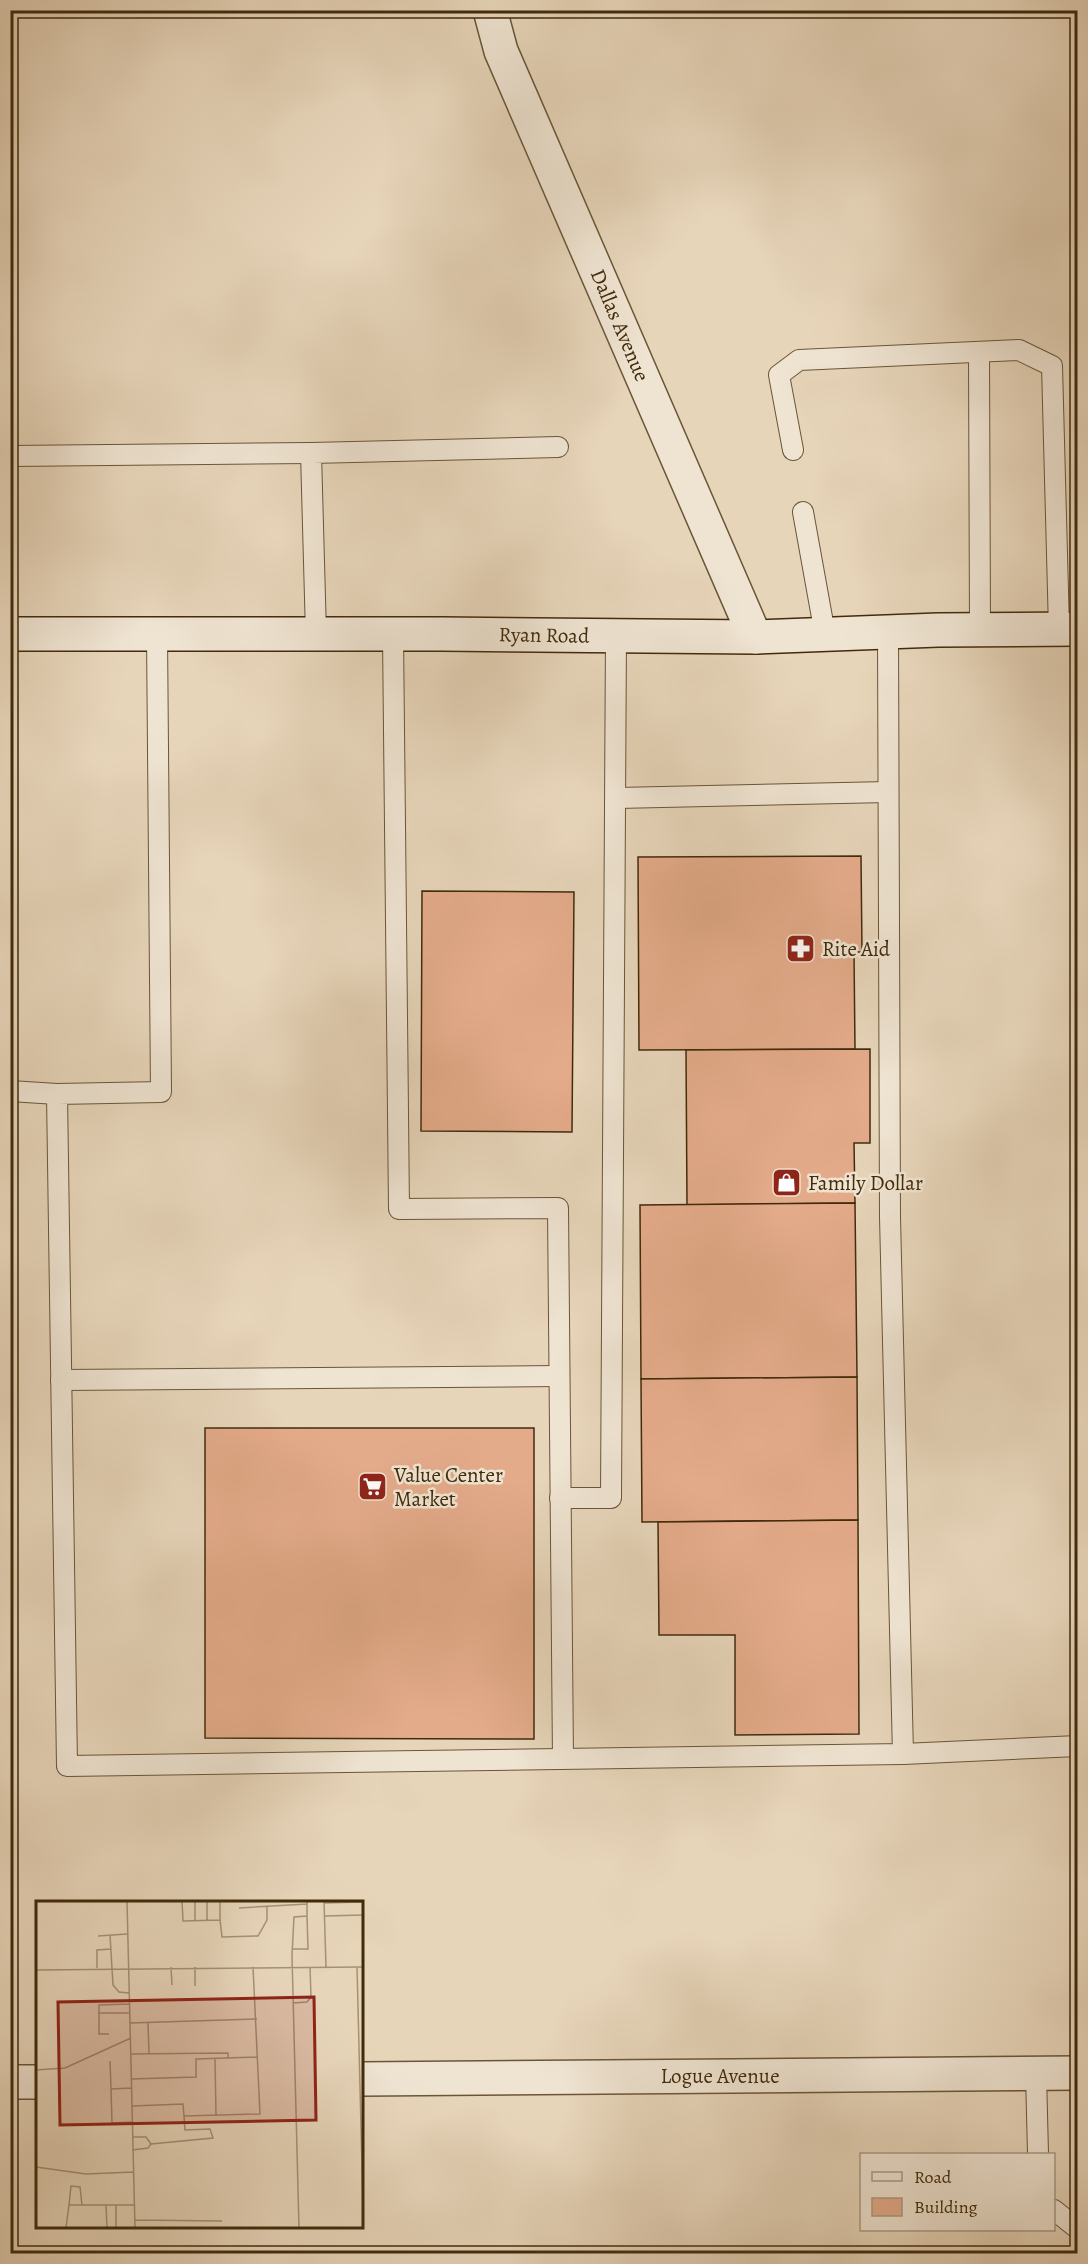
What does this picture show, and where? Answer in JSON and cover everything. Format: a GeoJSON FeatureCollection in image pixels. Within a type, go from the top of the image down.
{"type":"FeatureCollection","features":[{"type":"Feature","properties":{"kind":"street","name":"Dallas Avenue"},"geometry":{"type":"LineString","coordinates":[[490,10],[501,51],[755,637]]}},
{"type":"Feature","properties":{"kind":"street","name":"Ryan Road"},"geometry":{"type":"LineString","coordinates":[[10,634],[755,637],[980,629],[1068,629]]}},
{"type":"Feature","properties":{"kind":"street","name":"Logue Avenue"},"geometry":{"type":"LineString","coordinates":[[363,2079],[1077,2073]]}},
{"type":"Feature","properties":{"kind":"street"},"geometry":{"type":"LineString","coordinates":[[10,2082],[36,2082]]}},
{"type":"Feature","properties":{"kind":"lane"},"geometry":{"type":"LineString","coordinates":[[793,450],[779,375],[799,360],[1019,350],[1052,366],[1068,629]]}},
{"type":"Feature","properties":{"kind":"lane"},"geometry":{"type":"LineString","coordinates":[[979,352],[980,629]]}},
{"type":"Feature","properties":{"kind":"lane"},"geometry":{"type":"LineString","coordinates":[[10,456],[311,453],[558,447]]}},
{"type":"Feature","properties":{"kind":"lane"},"geometry":{"type":"LineString","coordinates":[[311,453],[316,634]]}},
{"type":"Feature","properties":{"kind":"lane"},"geometry":{"type":"LineString","coordinates":[[803,512],[825,634]]}},
{"type":"Feature","properties":{"kind":"lane"},"geometry":{"type":"LineString","coordinates":[[888,632],[890,1217],[903,1754]]}},
{"type":"Feature","properties":{"kind":"lane"},"geometry":{"type":"LineString","coordinates":[[10,1091],[57,1094],[161,1092],[157,634]]}},
{"type":"Feature","properties":{"kind":"lane"},"geometry":{"type":"LineString","coordinates":[[393,634],[399,1209],[558,1208],[563,1759]]}},
{"type":"Feature","properties":{"kind":"lane"},"geometry":{"type":"LineString","coordinates":[[560,1498],[611,1498],[617,798],[616,636]]}},
{"type":"Feature","properties":{"kind":"lane"},"geometry":{"type":"LineString","coordinates":[[617,798],[888,792]]}},
{"type":"Feature","properties":{"kind":"lane"},"geometry":{"type":"LineString","coordinates":[[57,1094],[67,1766],[903,1754],[1077,1746]]}},
{"type":"Feature","properties":{"kind":"lane"},"geometry":{"type":"LineString","coordinates":[[61,1380],[559,1376]]}},
{"type":"Feature","properties":{"kind":"lane"},"geometry":{"type":"LineString","coordinates":[[1036,2074],[1038,2153]]}},
{"type":"Feature","properties":{"kind":"lane"},"geometry":{"type":"LineString","coordinates":[[1055,2212],[1077,2229]]}},
{"type":"Feature","properties":{"kind":"building"},"geometry":{"type":"Polygon","coordinates":[[[1071,138],[1078,138],[1078,239],[1071,239],[1071,138]]]}},
{"type":"Feature","properties":{"kind":"building"},"geometry":{"type":"Polygon","coordinates":[[[861,856],[862,952],[854,952],[855,1049],[639,1050],[638,857],[861,856]]]}},
{"type":"Feature","properties":{"kind":"building"},"geometry":{"type":"Polygon","coordinates":[[[422,891],[574,892],[572,1132],[421,1131],[422,891]]]}},
{"type":"Feature","properties":{"kind":"building"},"geometry":{"type":"Polygon","coordinates":[[[870,1049],[870,1143],[854,1143],[855,1203],[687,1205],[686,1050],[870,1049]]]}},
{"type":"Feature","properties":{"kind":"building"},"geometry":{"type":"Polygon","coordinates":[[[855,1203],[857,1377],[641,1379],[640,1205],[855,1203]]]}},
{"type":"Feature","properties":{"kind":"building"},"geometry":{"type":"Polygon","coordinates":[[[857,1377],[858,1520],[642,1522],[641,1379],[857,1377]]]}},
{"type":"Feature","properties":{"kind":"building"},"geometry":{"type":"Polygon","coordinates":[[[205,1428],[534,1428],[534,1739],[205,1738],[205,1428]]]}},
{"type":"Feature","properties":{"kind":"building"},"geometry":{"type":"Polygon","coordinates":[[[858,1520],[859,1734],[735,1735],[735,1635],[659,1635],[658,1522],[858,1520]]]}},
{"type":"Feature","properties":{"kind":"building"},"geometry":{"type":"Polygon","coordinates":[[[1071,2115],[1078,2115],[1078,2157],[1071,2157],[1071,2115]]]}},
{"type":"Feature","properties":{"kind":"place","name":"Rite Aid"},"geometry":{"type":"Point","coordinates":[801,949]}},
{"type":"Feature","properties":{"kind":"place","name":"Family Dollar"},"geometry":{"type":"Point","coordinates":[787,1183]}},
{"type":"Feature","properties":{"kind":"place","name":"Value Center Market"},"geometry":{"type":"Point","coordinates":[373,1487]}}]}
